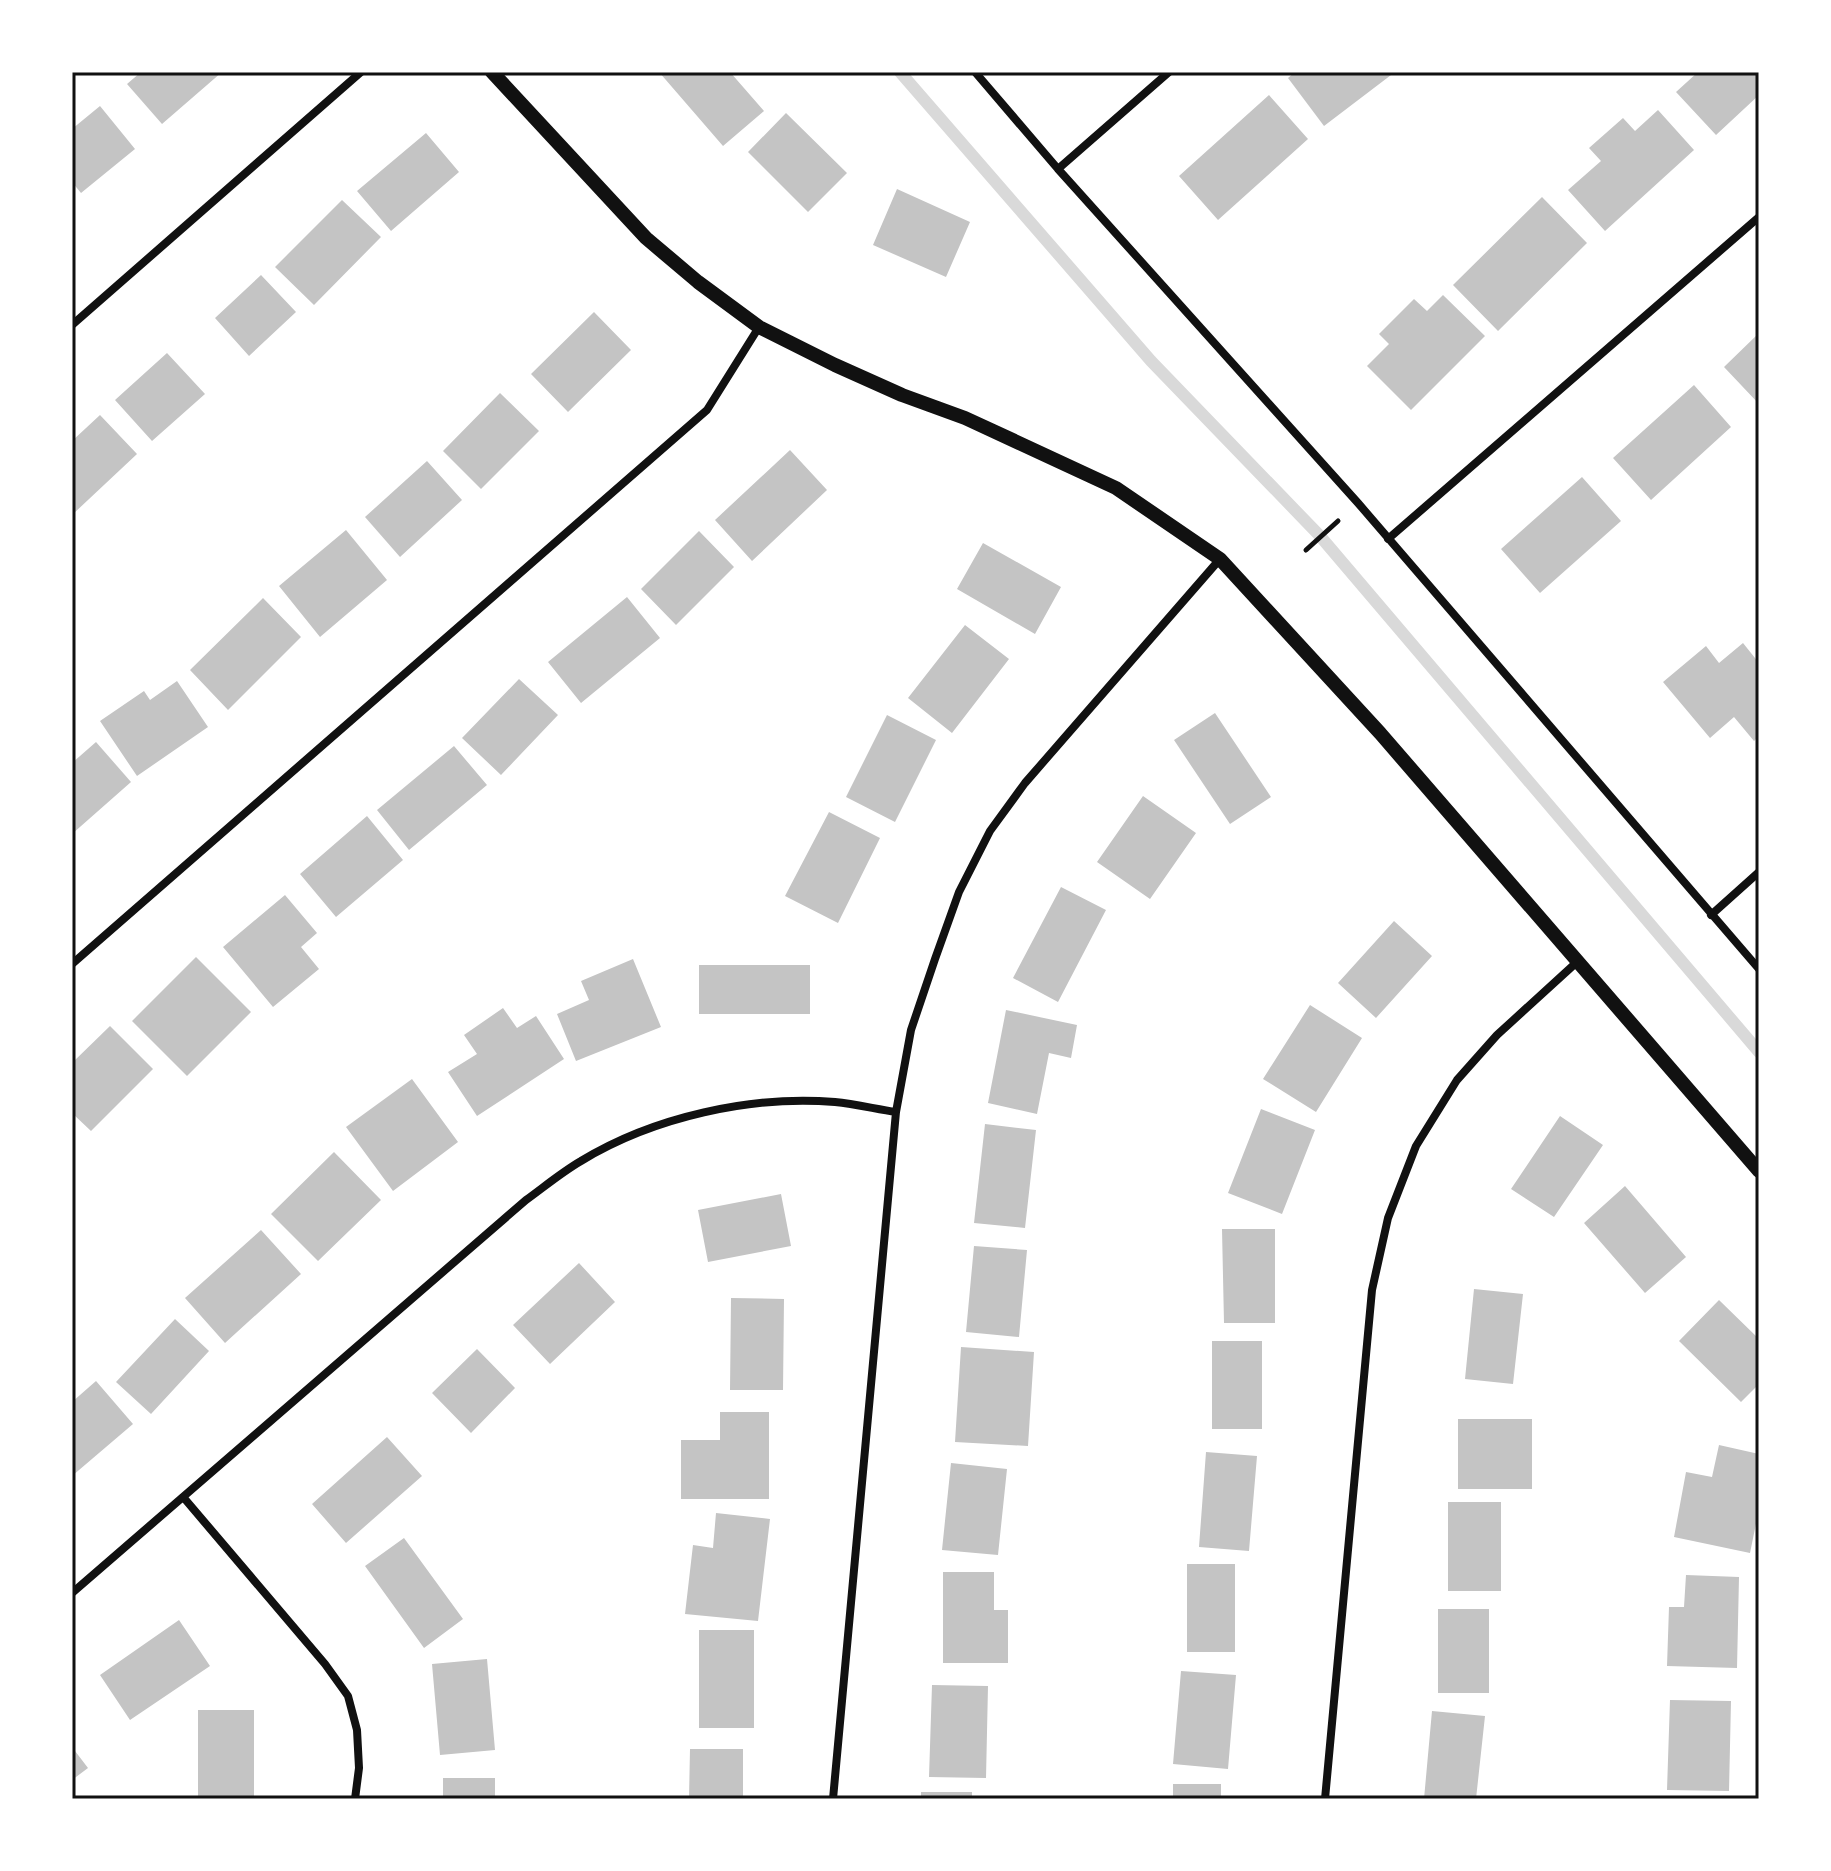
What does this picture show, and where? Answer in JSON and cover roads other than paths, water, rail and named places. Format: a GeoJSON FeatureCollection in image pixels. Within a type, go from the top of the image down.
{"type":"FeatureCollection","features":[{"type":"Feature","properties":{"kind":"street"},"geometry":{"type":"LineString","coordinates":[[72,325],[361,72]]}},
{"type":"Feature","properties":{"kind":"street"},"geometry":{"type":"LineString","coordinates":[[492,72],[646,238],[759,327],[835,365],[902,395],[965,418],[1116,488],[1220,559],[1380,733],[1759,1171]]}},
{"type":"Feature","properties":{"kind":"street"},"geometry":{"type":"LineString","coordinates":[[975,72],[1388,539],[1759,969]]}},
{"type":"Feature","properties":{"kind":"street"},"geometry":{"type":"LineString","coordinates":[[1058,169],[1169,72]]}},
{"type":"Feature","properties":{"kind":"street"},"geometry":{"type":"LineString","coordinates":[[1388,539],[1759,217]]}},
{"type":"Feature","properties":{"kind":"street"},"geometry":{"type":"LineString","coordinates":[[72,964],[707,410],[759,327]]}},
{"type":"Feature","properties":{"kind":"street"},"geometry":{"type":"LineString","coordinates":[[833,1799],[896,1112],[911,1030],[959,892],[990,831],[1025,783],[1220,559]]}},
{"type":"Feature","properties":{"kind":"street"},"geometry":{"type":"LineString","coordinates":[[1711,915],[1759,872]]}},
{"type":"Feature","properties":{"kind":"street"},"geometry":{"type":"LineString","coordinates":[[1325,1799],[1372,1290],[1388,1218],[1416,1146],[1457,1080],[1497,1035],[1577,962]]}},
{"type":"Feature","properties":{"kind":"street"},"geometry":{"type":"LineString","coordinates":[[72,1593],[526,1200],[582,1160],[697,1113],[767,1102],[834,1102],[896,1112]]}},
{"type":"Feature","properties":{"kind":"street"},"geometry":{"type":"LineString","coordinates":[[184,1498],[325,1664],[348,1696],[357,1730],[359,1768],[355,1799]]}},
{"type":"Feature","properties":{"kind":"waterway"},"geometry":{"type":"LineString","coordinates":[[900,72],[1151,361],[1320,536],[1759,1052]]}}]}
